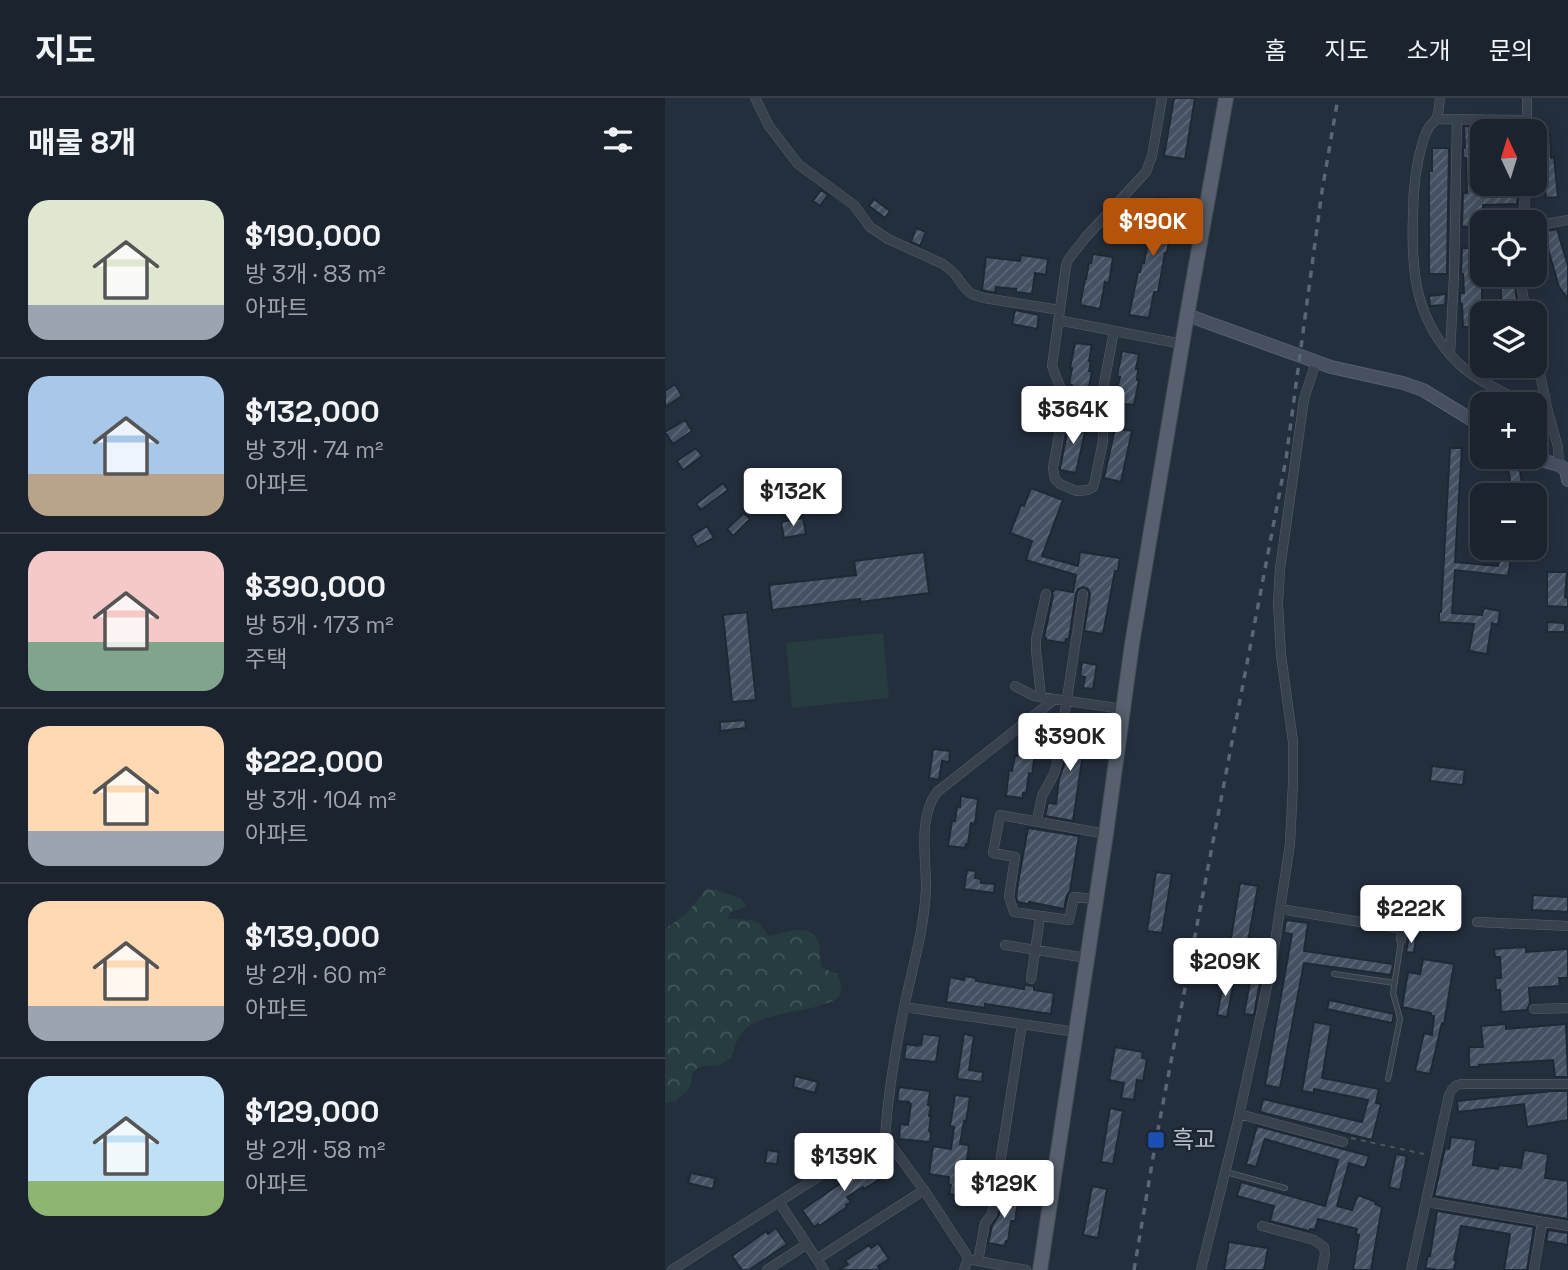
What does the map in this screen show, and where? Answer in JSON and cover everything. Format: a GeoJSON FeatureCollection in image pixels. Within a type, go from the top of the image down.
{"type":"FeatureCollection","features":[{"type":"Feature","properties":{"kind":"main road"},"geometry":{"type":"LineString","coordinates":[[1040,1270],[1132,644],[1226,98]]}},
{"type":"Feature","properties":{"kind":"main road"},"geometry":{"type":"LineString","coordinates":[[1187,315],[1331,368],[1403,383],[1423,390],[1470,419]]}},
{"type":"Feature","properties":{"kind":"main road"},"geometry":{"type":"LineString","coordinates":[[1547,461],[1559,464],[1566,470],[1568,480]]}},
{"type":"Feature","properties":{"kind":"street"},"geometry":{"type":"LineString","coordinates":[[755,98],[769,126],[798,164],[854,205],[870,227],[888,239],[943,264],[972,294],[1114,331],[1182,344]]}},
{"type":"Feature","properties":{"kind":"street"},"geometry":{"type":"LineString","coordinates":[[1114,331],[1102,394],[1103,441],[1095,481],[1093,487],[1088,490],[1076,491],[1060,484],[1053,474],[1064,408],[1062,392],[1052,366],[1066,266],[1085,238],[1149,167],[1162,98]]}},
{"type":"Feature","properties":{"kind":"street"},"geometry":{"type":"LineString","coordinates":[[1440,98],[1436,119],[1430,125],[1423,142],[1416,176],[1413,270],[1422,306],[1443,346],[1479,379],[1503,392]]}},
{"type":"Feature","properties":{"kind":"street"},"geometry":{"type":"LineString","coordinates":[[1527,98],[1528,119]]}},
{"type":"Feature","properties":{"kind":"street"},"geometry":{"type":"LineString","coordinates":[[1436,119],[1470,119]]}},
{"type":"Feature","properties":{"kind":"street"},"geometry":{"type":"LineString","coordinates":[[1450,354],[1457,119]]}},
{"type":"Feature","properties":{"kind":"street"},"geometry":{"type":"LineString","coordinates":[[1547,224],[1568,220]]}},
{"type":"Feature","properties":{"kind":"street"},"geometry":{"type":"LineString","coordinates":[[1201,1270],[1271,968],[1290,844],[1293,742],[1281,655],[1278,603],[1280,569],[1304,400],[1316,362]]}},
{"type":"Feature","properties":{"kind":"street"},"geometry":{"type":"LineString","coordinates":[[1541,378],[1559,447],[1559,464]]}},
{"type":"Feature","properties":{"kind":"street"},"geometry":{"type":"LineString","coordinates":[[1041,697],[1036,639],[1046,594]]}},
{"type":"Feature","properties":{"kind":"street"},"geometry":{"type":"LineString","coordinates":[[1037,821],[1042,796],[1057,764],[1083,594]]}},
{"type":"Feature","properties":{"kind":"street"},"geometry":{"type":"LineString","coordinates":[[1015,686],[1034,696],[1123,709]]}},
{"type":"Feature","properties":{"kind":"street"},"geometry":{"type":"LineString","coordinates":[[1026,1270],[973,1260],[885,1137],[886,1114],[925,900],[925,831],[932,799],[937,792],[1055,699]]}},
{"type":"Feature","properties":{"kind":"street"},"geometry":{"type":"LineString","coordinates":[[1096,899],[1074,897],[1069,920],[1014,912],[1009,897],[1015,857],[993,853],[1000,815],[1106,834]]}},
{"type":"Feature","properties":{"kind":"street"},"geometry":{"type":"LineString","coordinates":[[1280,909],[1398,928],[1402,932],[1401,940]]}},
{"type":"Feature","properties":{"kind":"street"},"geometry":{"type":"LineString","coordinates":[[1031,979],[1040,916]]}},
{"type":"Feature","properties":{"kind":"street"},"geometry":{"type":"LineString","coordinates":[[1477,922],[1568,926]]}},
{"type":"Feature","properties":{"kind":"street"},"geometry":{"type":"LineString","coordinates":[[1005,945],[1087,958]]}},
{"type":"Feature","properties":{"kind":"street"},"geometry":{"type":"LineString","coordinates":[[904,1007],[1076,1032]]}},
{"type":"Feature","properties":{"kind":"street"},"geometry":{"type":"LineString","coordinates":[[1534,1009],[1568,1008]]}},
{"type":"Feature","properties":{"kind":"street"},"geometry":{"type":"LineString","coordinates":[[964,1270],[973,1260],[985,1223],[992,1214],[1022,1024]]}},
{"type":"Feature","properties":{"kind":"street"},"geometry":{"type":"LineString","coordinates":[[1411,1270],[1449,1095],[1453,1087],[1457,1084],[1568,1084]]}},
{"type":"Feature","properties":{"kind":"street"},"geometry":{"type":"LineString","coordinates":[[1239,1114],[1343,1142]]}},
{"type":"Feature","properties":{"kind":"street"},"geometry":{"type":"LineString","coordinates":[[672,1270],[879,1138],[885,1137]]}},
{"type":"Feature","properties":{"kind":"street"},"geometry":{"type":"LineString","coordinates":[[817,1259],[924,1190]]}},
{"type":"Feature","properties":{"kind":"street"},"geometry":{"type":"LineString","coordinates":[[779,1202],[824,1270]]}},
{"type":"Feature","properties":{"kind":"street"},"geometry":{"type":"LineString","coordinates":[[1427,1202],[1568,1226]]}},
{"type":"Feature","properties":{"kind":"street"},"geometry":{"type":"LineString","coordinates":[[1534,1270],[1542,1223]]}},
{"type":"Feature","properties":{"kind":"street"},"geometry":{"type":"LineString","coordinates":[[1262,1226],[1314,1240],[1324,1247],[1322,1270]]}},
{"type":"Feature","properties":{"kind":"street"},"geometry":{"type":"LineString","coordinates":[[767,1270],[807,1244]]}},
{"type":"Feature","properties":{"kind":"lane"},"geometry":{"type":"LineString","coordinates":[[1388,1079],[1400,1018],[1393,993],[1401,940]]}},
{"type":"Feature","properties":{"kind":"lane"},"geometry":{"type":"LineString","coordinates":[[1334,974],[1395,983]]}},
{"type":"Feature","properties":{"kind":"lane"},"geometry":{"type":"LineString","coordinates":[[1225,1171],[1285,1188]]}},
{"type":"Feature","properties":{"kind":"path"},"geometry":{"type":"LineString","coordinates":[[1343,1142],[1348,1138],[1435,1157]]}},
{"type":"Feature","properties":{"kind":"green space"},"geometry":{"type":"Polygon","coordinates":[[[883,633],[889,698],[792,708],[786,643],[883,633]]]}},
{"type":"Feature","properties":{"kind":"green space"},"geometry":{"type":"Polygon","coordinates":[[[707,888],[742,899],[746,907],[730,912],[727,919],[759,923],[769,936],[798,930],[811,933],[819,945],[822,968],[837,974],[841,991],[839,997],[828,1003],[758,1021],[747,1028],[738,1039],[731,1058],[719,1065],[699,1067],[693,1072],[688,1090],[676,1101],[665,1103],[665,929],[687,913],[707,888]]]}},
{"type":"Feature","properties":{"kind":"building"},"geometry":{"type":"Polygon","coordinates":[[[1174,98],[1195,98],[1185,159],[1164,156],[1174,98]]]}},
{"type":"Feature","properties":{"kind":"building"},"geometry":{"type":"Polygon","coordinates":[[[1464,126],[1470,126],[1470,196],[1518,196],[1517,204],[1483,205],[1483,210],[1470,210],[1470,227],[1462,227],[1463,193],[1467,193],[1466,158],[1463,158],[1464,126]]]}},
{"type":"Feature","properties":{"kind":"building"},"geometry":{"type":"Polygon","coordinates":[[[1547,134],[1550,134],[1558,197],[1546,198],[1547,196],[1547,134]]]}},
{"type":"Feature","properties":{"kind":"building"},"geometry":{"type":"Polygon","coordinates":[[[1432,148],[1449,148],[1447,274],[1429,274],[1429,171],[1432,171],[1432,148]]]}},
{"type":"Feature","properties":{"kind":"building"},"geometry":{"type":"Polygon","coordinates":[[[821,190],[828,195],[820,206],[813,201],[821,190]]]}},
{"type":"Feature","properties":{"kind":"building"},"geometry":{"type":"Polygon","coordinates":[[[1156,197],[1176,200],[1167,253],[1158,292],[1154,292],[1149,318],[1129,315],[1138,272],[1144,263],[1156,197]]]}},
{"type":"Feature","properties":{"kind":"building"},"geometry":{"type":"Polygon","coordinates":[[[874,199],[890,211],[885,218],[869,206],[874,199]]]}},
{"type":"Feature","properties":{"kind":"building"},"geometry":{"type":"Polygon","coordinates":[[[916,228],[926,232],[920,246],[911,242],[916,228]]]}},
{"type":"Feature","properties":{"kind":"building"},"geometry":{"type":"Polygon","coordinates":[[[1557,229],[1568,266],[1568,299],[1559,287],[1547,246],[1547,231],[1557,229]]]}},
{"type":"Feature","properties":{"kind":"building"},"geometry":{"type":"Polygon","coordinates":[[[1462,248],[1470,248],[1470,287],[1482,287],[1482,301],[1470,301],[1470,327],[1463,327],[1460,293],[1464,293],[1461,274],[1462,248]]]}},
{"type":"Feature","properties":{"kind":"building"},"geometry":{"type":"Polygon","coordinates":[[[1093,254],[1113,257],[1109,283],[1105,282],[1100,309],[1080,305],[1093,254]]]}},
{"type":"Feature","properties":{"kind":"building"},"geometry":{"type":"Polygon","coordinates":[[[1021,255],[1048,259],[1046,275],[1035,273],[1032,294],[996,287],[995,293],[982,290],[986,257],[1020,261],[1021,255]]]}},
{"type":"Feature","properties":{"kind":"building"},"geometry":{"type":"Polygon","coordinates":[[[1501,287],[1515,287],[1517,301],[1501,301],[1501,287]]]}},
{"type":"Feature","properties":{"kind":"building"},"geometry":{"type":"Polygon","coordinates":[[[1446,294],[1445,305],[1430,306],[1429,296],[1446,294]]]}},
{"type":"Feature","properties":{"kind":"building"},"geometry":{"type":"Polygon","coordinates":[[[1015,310],[1039,315],[1037,329],[1012,324],[1015,310]]]}},
{"type":"Feature","properties":{"kind":"building"},"geometry":{"type":"Polygon","coordinates":[[[1075,343],[1092,345],[1089,371],[1092,371],[1087,397],[1070,394],[1070,368],[1075,343]]]}},
{"type":"Feature","properties":{"kind":"building"},"geometry":{"type":"Polygon","coordinates":[[[1122,351],[1139,354],[1136,369],[1139,380],[1134,405],[1117,403],[1119,393],[1116,393],[1120,377],[1117,376],[1122,351]]]}},
{"type":"Feature","properties":{"kind":"building"},"geometry":{"type":"Polygon","coordinates":[[[675,384],[682,396],[665,407],[665,391],[675,384]]]}},
{"type":"Feature","properties":{"kind":"building"},"geometry":{"type":"Polygon","coordinates":[[[1070,419],[1087,423],[1076,473],[1060,470],[1070,419]]]}},
{"type":"Feature","properties":{"kind":"building"},"geometry":{"type":"Polygon","coordinates":[[[685,420],[692,431],[673,444],[665,432],[685,420]]]}},
{"type":"Feature","properties":{"kind":"building"},"geometry":{"type":"Polygon","coordinates":[[[1115,428],[1132,431],[1121,482],[1104,478],[1115,428]]]}},
{"type":"Feature","properties":{"kind":"building"},"geometry":{"type":"Polygon","coordinates":[[[696,448],[702,456],[683,470],[677,461],[696,448]]]}},
{"type":"Feature","properties":{"kind":"building"},"geometry":{"type":"Polygon","coordinates":[[[1450,448],[1462,448],[1455,562],[1498,566],[1499,560],[1511,560],[1508,576],[1455,570],[1452,613],[1482,615],[1484,608],[1500,611],[1498,625],[1492,623],[1487,654],[1469,651],[1474,624],[1439,622],[1450,448]]]}},
{"type":"Feature","properties":{"kind":"building"},"geometry":{"type":"Polygon","coordinates":[[[1508,469],[1520,469],[1522,483],[1510,483],[1508,469]]]}},
{"type":"Feature","properties":{"kind":"building"},"geometry":{"type":"Polygon","coordinates":[[[723,483],[728,490],[701,510],[696,504],[723,483]]]}},
{"type":"Feature","properties":{"kind":"building"},"geometry":{"type":"Polygon","coordinates":[[[1031,488],[1063,500],[1042,556],[1078,566],[1080,552],[1120,558],[1103,634],[1084,631],[1090,594],[1088,589],[1083,587],[1076,593],[1069,639],[1066,639],[1065,643],[1046,640],[1044,637],[1052,591],[1055,589],[1073,592],[1076,575],[1026,560],[1032,541],[1010,533],[1031,488]]]}},
{"type":"Feature","properties":{"kind":"building"},"geometry":{"type":"Polygon","coordinates":[[[744,513],[750,519],[733,536],[727,529],[744,513]]]}},
{"type":"Feature","properties":{"kind":"building"},"geometry":{"type":"Polygon","coordinates":[[[803,518],[806,534],[784,538],[781,522],[803,518]]]}},
{"type":"Feature","properties":{"kind":"building"},"geometry":{"type":"Polygon","coordinates":[[[707,526],[714,538],[697,547],[691,536],[707,526]]]}},
{"type":"Feature","properties":{"kind":"building"},"geometry":{"type":"Polygon","coordinates":[[[924,552],[929,593],[772,610],[769,585],[856,575],[854,561],[924,552]]]}},
{"type":"Feature","properties":{"kind":"building"},"geometry":{"type":"Polygon","coordinates":[[[1547,572],[1567,572],[1565,597],[1568,598],[1568,607],[1547,606],[1547,572]]]}},
{"type":"Feature","properties":{"kind":"building"},"geometry":{"type":"Polygon","coordinates":[[[747,612],[756,700],[732,702],[723,615],[747,612]]]}},
{"type":"Feature","properties":{"kind":"building"},"geometry":{"type":"Polygon","coordinates":[[[1547,622],[1565,623],[1565,632],[1547,632],[1547,622]]]}},
{"type":"Feature","properties":{"kind":"building"},"geometry":{"type":"Polygon","coordinates":[[[1082,662],[1097,665],[1093,689],[1083,688],[1085,677],[1080,676],[1082,662]]]}},
{"type":"Feature","properties":{"kind":"building"},"geometry":{"type":"Polygon","coordinates":[[[1071,717],[1088,720],[1073,821],[1045,816],[1048,803],[1056,804],[1071,717]]]}},
{"type":"Feature","properties":{"kind":"building"},"geometry":{"type":"Polygon","coordinates":[[[745,720],[746,728],[720,731],[720,722],[745,720]]]}},
{"type":"Feature","properties":{"kind":"building"},"geometry":{"type":"Polygon","coordinates":[[[1019,746],[1036,748],[1032,774],[1029,773],[1023,798],[1006,796],[1009,770],[1012,771],[1019,746]]]}},
{"type":"Feature","properties":{"kind":"building"},"geometry":{"type":"Polygon","coordinates":[[[933,749],[950,751],[949,762],[942,761],[939,780],[929,778],[933,749]]]}},
{"type":"Feature","properties":{"kind":"building"},"geometry":{"type":"Polygon","coordinates":[[[1432,766],[1465,770],[1463,785],[1430,781],[1432,766]]]}},
{"type":"Feature","properties":{"kind":"building"},"geometry":{"type":"Polygon","coordinates":[[[961,796],[978,799],[975,824],[971,823],[965,848],[948,846],[952,821],[955,821],[961,796]]]}},
{"type":"Feature","properties":{"kind":"building"},"geometry":{"type":"Polygon","coordinates":[[[1028,828],[1079,836],[1070,891],[1064,909],[1018,902],[1016,897],[1028,828]]]}},
{"type":"Feature","properties":{"kind":"building"},"geometry":{"type":"Polygon","coordinates":[[[967,870],[976,871],[975,878],[981,879],[981,883],[995,884],[994,893],[964,889],[967,870]]]}},
{"type":"Feature","properties":{"kind":"building"},"geometry":{"type":"Polygon","coordinates":[[[1156,872],[1172,874],[1162,933],[1147,931],[1156,872]]]}},
{"type":"Feature","properties":{"kind":"building"},"geometry":{"type":"Polygon","coordinates":[[[1240,883],[1258,886],[1246,953],[1229,950],[1240,883]]]}},
{"type":"Feature","properties":{"kind":"building"},"geometry":{"type":"Polygon","coordinates":[[[1533,895],[1568,897],[1568,912],[1532,910],[1533,895]]]}},
{"type":"Feature","properties":{"kind":"building"},"geometry":{"type":"Polygon","coordinates":[[[1286,920],[1308,923],[1304,951],[1393,964],[1391,975],[1304,963],[1280,1088],[1265,1085],[1292,934],[1284,933],[1286,920]]]}},
{"type":"Feature","properties":{"kind":"building"},"geometry":{"type":"Polygon","coordinates":[[[1409,936],[1416,938],[1414,953],[1406,952],[1409,936]]]}},
{"type":"Feature","properties":{"kind":"building"},"geometry":{"type":"Polygon","coordinates":[[[1526,947],[1526,952],[1568,949],[1568,978],[1559,978],[1560,986],[1529,988],[1530,1003],[1527,1010],[1501,1012],[1500,990],[1496,990],[1495,978],[1501,978],[1500,957],[1495,957],[1494,949],[1526,947]]]}},
{"type":"Feature","properties":{"kind":"building"},"geometry":{"type":"Polygon","coordinates":[[[1423,959],[1454,964],[1444,1024],[1442,1023],[1430,1074],[1415,1071],[1424,1033],[1432,1035],[1434,1016],[1402,1007],[1408,972],[1420,974],[1423,959]]]}},
{"type":"Feature","properties":{"kind":"building"},"geometry":{"type":"Polygon","coordinates":[[[1249,962],[1263,965],[1254,1015],[1244,1014],[1250,982],[1242,980],[1243,971],[1247,972],[1249,962]]]}},
{"type":"Feature","properties":{"kind":"building"},"geometry":{"type":"Polygon","coordinates":[[[965,976],[976,978],[976,981],[1024,989],[1025,985],[1034,986],[1034,990],[1054,993],[1051,1014],[985,1004],[985,1008],[946,1002],[950,977],[964,980],[965,976]]]}},
{"type":"Feature","properties":{"kind":"building"},"geometry":{"type":"Polygon","coordinates":[[[1224,979],[1234,981],[1227,1017],[1217,1015],[1224,979]]]}},
{"type":"Feature","properties":{"kind":"building"},"geometry":{"type":"Polygon","coordinates":[[[1329,1000],[1394,1014],[1392,1023],[1327,1009],[1329,1000]]]}},
{"type":"Feature","properties":{"kind":"building"},"geometry":{"type":"Polygon","coordinates":[[[1314,1022],[1331,1025],[1322,1078],[1379,1089],[1376,1103],[1381,1104],[1372,1140],[1260,1112],[1263,1099],[1362,1122],[1368,1100],[1314,1089],[1314,1093],[1302,1091],[1314,1022]]]}},
{"type":"Feature","properties":{"kind":"building"},"geometry":{"type":"Polygon","coordinates":[[[1506,1024],[1506,1029],[1566,1024],[1568,1077],[1555,1077],[1553,1060],[1469,1067],[1469,1047],[1483,1047],[1481,1026],[1506,1024]]]}},
{"type":"Feature","properties":{"kind":"building"},"geometry":{"type":"Polygon","coordinates":[[[923,1034],[940,1036],[936,1062],[904,1059],[906,1044],[921,1045],[923,1034]]]}},
{"type":"Feature","properties":{"kind":"building"},"geometry":{"type":"Polygon","coordinates":[[[964,1034],[974,1036],[969,1070],[983,1072],[982,1082],[957,1079],[964,1034]]]}},
{"type":"Feature","properties":{"kind":"building"},"geometry":{"type":"Polygon","coordinates":[[[1115,1047],[1143,1052],[1142,1058],[1147,1059],[1143,1081],[1137,1080],[1134,1100],[1121,1098],[1124,1083],[1109,1080],[1115,1047]]]}},
{"type":"Feature","properties":{"kind":"building"},"geometry":{"type":"Polygon","coordinates":[[[795,1076],[818,1082],[815,1093],[793,1087],[795,1076]]]}},
{"type":"Feature","properties":{"kind":"building"},"geometry":{"type":"Polygon","coordinates":[[[899,1087],[930,1091],[930,1142],[899,1139],[900,1124],[908,1125],[911,1104],[897,1101],[899,1087]]]}},
{"type":"Feature","properties":{"kind":"building"},"geometry":{"type":"Polygon","coordinates":[[[1568,1091],[1568,1120],[1527,1127],[1524,1104],[1458,1112],[1457,1101],[1568,1091]]]}},
{"type":"Feature","properties":{"kind":"building"},"geometry":{"type":"Polygon","coordinates":[[[955,1095],[970,1097],[960,1144],[969,1145],[968,1197],[949,1194],[949,1177],[929,1174],[933,1146],[951,1149],[954,1127],[950,1126],[955,1095]]]}},
{"type":"Feature","properties":{"kind":"building"},"geometry":{"type":"Polygon","coordinates":[[[1110,1108],[1123,1111],[1113,1164],[1101,1162],[1110,1108]]]}},
{"type":"Feature","properties":{"kind":"building"},"geometry":{"type":"Polygon","coordinates":[[[1257,1126],[1369,1156],[1365,1168],[1349,1163],[1337,1206],[1352,1210],[1358,1195],[1382,1207],[1371,1270],[1353,1270],[1359,1235],[1356,1234],[1357,1229],[1318,1219],[1315,1230],[1309,1231],[1270,1221],[1274,1206],[1237,1196],[1241,1182],[1325,1206],[1338,1160],[1265,1139],[1256,1167],[1246,1164],[1257,1126]]]}},
{"type":"Feature","properties":{"kind":"building"},"geometry":{"type":"Polygon","coordinates":[[[1451,1137],[1476,1140],[1473,1165],[1498,1169],[1499,1165],[1521,1168],[1524,1150],[1548,1154],[1545,1178],[1568,1181],[1568,1219],[1434,1196],[1445,1148],[1449,1149],[1451,1137]]]}},
{"type":"Feature","properties":{"kind":"building"},"geometry":{"type":"Polygon","coordinates":[[[767,1150],[779,1152],[777,1164],[765,1163],[767,1150]]]}},
{"type":"Feature","properties":{"kind":"building"},"geometry":{"type":"Polygon","coordinates":[[[1396,1154],[1407,1156],[1400,1190],[1389,1187],[1396,1154]]]}},
{"type":"Feature","properties":{"kind":"building"},"geometry":{"type":"Polygon","coordinates":[[[879,1157],[888,1170],[884,1173],[886,1175],[847,1197],[851,1202],[847,1207],[814,1227],[802,1210],[879,1157]]]}},
{"type":"Feature","properties":{"kind":"building"},"geometry":{"type":"Polygon","coordinates":[[[691,1173],[715,1178],[713,1189],[688,1183],[691,1173]]]}},
{"type":"Feature","properties":{"kind":"building"},"geometry":{"type":"Polygon","coordinates":[[[1092,1186],[1107,1189],[1098,1238],[1083,1235],[1092,1186]]]}},
{"type":"Feature","properties":{"kind":"building"},"geometry":{"type":"Polygon","coordinates":[[[1002,1194],[1019,1196],[1015,1221],[1011,1221],[1005,1246],[988,1243],[992,1226],[999,1215],[1002,1194]]]}},
{"type":"Feature","properties":{"kind":"building"},"geometry":{"type":"Polygon","coordinates":[[[1437,1211],[1534,1227],[1527,1270],[1504,1270],[1510,1234],[1461,1226],[1454,1270],[1425,1268],[1428,1255],[1430,1256],[1437,1211]]]}},
{"type":"Feature","properties":{"kind":"building"},"geometry":{"type":"Polygon","coordinates":[[[776,1228],[787,1244],[749,1270],[742,1270],[732,1256],[766,1231],[768,1234],[776,1228]]]}},
{"type":"Feature","properties":{"kind":"building"},"geometry":{"type":"Polygon","coordinates":[[[1548,1230],[1568,1233],[1568,1245],[1546,1241],[1548,1230]]]}},
{"type":"Feature","properties":{"kind":"building"},"geometry":{"type":"Polygon","coordinates":[[[1229,1242],[1268,1248],[1264,1270],[1224,1270],[1229,1242]]]}},
{"type":"Feature","properties":{"kind":"building"},"geometry":{"type":"Polygon","coordinates":[[[878,1243],[889,1259],[878,1266],[880,1270],[839,1270],[848,1264],[845,1261],[869,1245],[871,1248],[878,1243]]]}},
{"type":"Feature","properties":{"kind":"railway"},"geometry":{"type":"LineString","coordinates":[[1134,1270],[1156,1140],[1286,459],[1322,191],[1338,98]]}},
{"type":"Feature","properties":{"kind":"place","name":"흑교"},"geometry":{"type":"Point","coordinates":[1156,1140]}}]}
